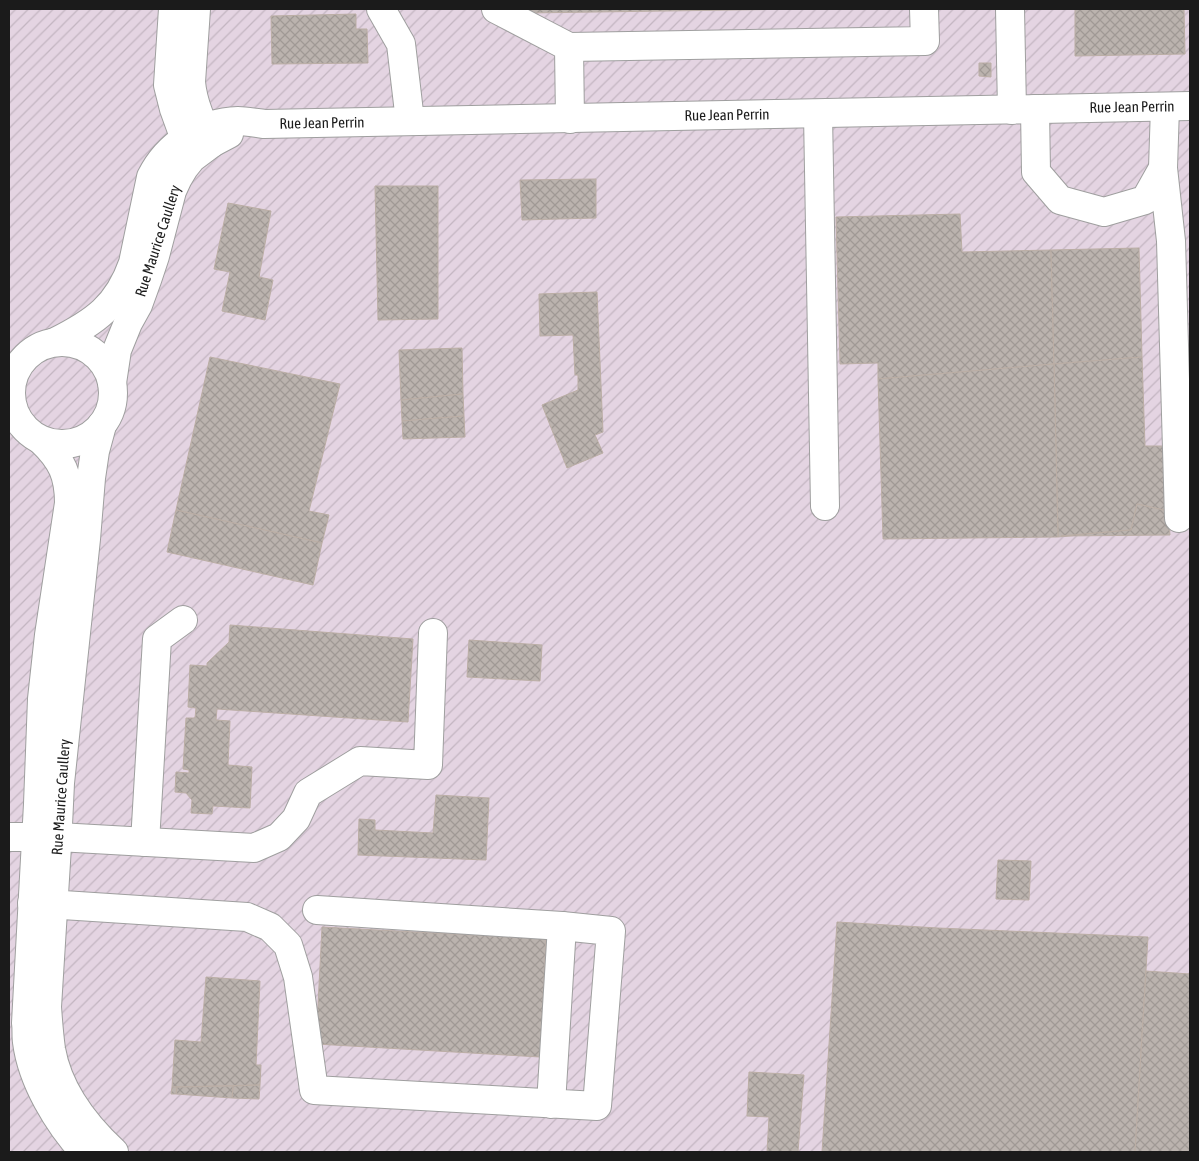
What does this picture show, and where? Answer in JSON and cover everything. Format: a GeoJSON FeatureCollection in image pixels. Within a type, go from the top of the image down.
{"type":"FeatureCollection","features":[{"type":"Feature","properties":{"kind":"street"},"geometry":{"type":"LineString","coordinates":[[173,9],[168,85],[172,102],[198,142]]}},
{"type":"Feature","properties":{"kind":"street"},"geometry":{"type":"LineString","coordinates":[[196,9],[192,92],[197,111],[198,142]]}},
{"type":"Feature","properties":{"kind":"street"},"geometry":{"type":"LineString","coordinates":[[381,9],[401,44],[410,121]]}},
{"type":"Feature","properties":{"kind":"street"},"geometry":{"type":"LineString","coordinates":[[496,9],[569,47],[925,41],[924,9]]}},
{"type":"Feature","properties":{"kind":"street"},"geometry":{"type":"LineString","coordinates":[[1010,9],[1024,110],[1036,172],[1060,200],[1104,212],[1145,200],[1163,168],[1178,106]]}},
{"type":"Feature","properties":{"kind":"street"},"geometry":{"type":"LineString","coordinates":[[569,47],[570,119]]}},
{"type":"Feature","properties":{"kind":"street","name":"Rue Jean Perrin"},"geometry":{"type":"LineString","coordinates":[[198,142],[264,124],[1178,106]]}},
{"type":"Feature","properties":{"kind":"street"},"geometry":{"type":"LineString","coordinates":[[818,114],[825,506]]}},
{"type":"Feature","properties":{"kind":"street","name":"Rue Maurice Caullery"},"geometry":{"type":"LineString","coordinates":[[84,1152],[64,1129],[54,1113],[37,1076],[27,1042],[28,1004],[43,904],[47,837],[44,685],[49,635],[69,504],[68,482],[59,459],[53,451],[21,424],[10,404],[11,385],[18,366],[27,355],[38,347],[90,323],[120,293],[133,263],[151,177],[156,167],[175,146],[198,142]]}},
{"type":"Feature","properties":{"kind":"street","name":"Rue Maurice Caullery"},"geometry":{"type":"LineString","coordinates":[[42,441],[64,444],[78,442],[92,435],[106,419],[112,405],[112,383],[117,350],[138,305],[147,280],[172,191],[198,142]]}},
{"type":"Feature","properties":{"kind":"street"},"geometry":{"type":"LineString","coordinates":[[1163,168],[1171,241],[1179,518]]}},
{"type":"Feature","properties":{"kind":"street","name":"Rue Maurice Caullery"},"geometry":{"type":"LineString","coordinates":[[50,343],[62,341],[89,349],[100,358],[108,370],[112,383]]}},
{"type":"Feature","properties":{"kind":"street"},"geometry":{"type":"LineString","coordinates":[[9,346],[50,343]]}},
{"type":"Feature","properties":{"kind":"street","name":"Rue Maurice Caullery"},"geometry":{"type":"LineString","coordinates":[[47,837],[60,783],[91,478],[102,425]]}},
{"type":"Feature","properties":{"kind":"street"},"geometry":{"type":"LineString","coordinates":[[145,842],[157,639],[183,620]]}},
{"type":"Feature","properties":{"kind":"street"},"geometry":{"type":"LineString","coordinates":[[9,837],[47,837],[254,848],[279,837],[296,819],[308,793],[360,762],[428,765],[433,632]]}},
{"type":"Feature","properties":{"kind":"street"},"geometry":{"type":"LineString","coordinates":[[43,904],[247,917],[270,927],[288,945],[298,977],[314,1090],[598,1106],[611,931],[317,910]]}},
{"type":"Feature","properties":{"kind":"street"},"geometry":{"type":"LineString","coordinates":[[551,1104],[562,926]]}},
{"type":"Feature","properties":{"kind":"street","name":"Rue Maurice Caullery"},"geometry":{"type":"LineString","coordinates":[[28,1004],[48,1031],[51,1051],[65,1090],[76,1109],[88,1125],[114,1152]]}},
{"type":"Feature","properties":{"kind":"shaded area"},"geometry":{"type":"Polygon","coordinates":[[[9,9],[1190,9],[1190,1152],[9,1152],[9,9]]]}},
{"type":"Feature","properties":{"kind":"building"},"geometry":{"type":"Polygon","coordinates":[[[526,9],[803,9],[526,13],[526,9]]]}},
{"type":"Feature","properties":{"kind":"building"},"geometry":{"type":"Polygon","coordinates":[[[1075,9],[1184,9],[1185,54],[1075,56],[1075,9]]]}},
{"type":"Feature","properties":{"kind":"building"},"geometry":{"type":"Polygon","coordinates":[[[356,14],[356,29],[367,29],[368,63],[272,64],[271,16],[356,14]]]}},
{"type":"Feature","properties":{"kind":"building"},"geometry":{"type":"Polygon","coordinates":[[[979,63],[991,63],[991,77],[979,76],[979,63]]]}},
{"type":"Feature","properties":{"kind":"building"},"geometry":{"type":"Polygon","coordinates":[[[596,179],[596,218],[522,220],[520,180],[596,179]]]}},
{"type":"Feature","properties":{"kind":"building"},"geometry":{"type":"Polygon","coordinates":[[[375,186],[438,186],[438,319],[378,320],[375,186]]]}},
{"type":"Feature","properties":{"kind":"building"},"geometry":{"type":"Polygon","coordinates":[[[228,203],[271,211],[259,277],[273,280],[265,320],[222,311],[230,272],[214,269],[228,203]]]}},
{"type":"Feature","properties":{"kind":"building"},"geometry":{"type":"Polygon","coordinates":[[[960,214],[962,252],[1051,250],[1054,364],[878,379],[878,363],[840,364],[836,217],[960,214]]]}},
{"type":"Feature","properties":{"kind":"building"},"geometry":{"type":"Polygon","coordinates":[[[1139,248],[1142,357],[1054,364],[1051,250],[1139,248]]]}},
{"type":"Feature","properties":{"kind":"building"},"geometry":{"type":"Polygon","coordinates":[[[597,292],[603,432],[595,435],[603,453],[567,468],[542,405],[578,390],[578,375],[575,375],[573,335],[540,336],[539,294],[597,292]]]}},
{"type":"Feature","properties":{"kind":"building"},"geometry":{"type":"Polygon","coordinates":[[[462,348],[463,394],[401,400],[399,350],[462,348]]]}},
{"type":"Feature","properties":{"kind":"building"},"geometry":{"type":"Polygon","coordinates":[[[210,357],[340,384],[309,511],[329,515],[322,543],[176,510],[210,357]]]}},
{"type":"Feature","properties":{"kind":"building"},"geometry":{"type":"Polygon","coordinates":[[[1142,357],[1145,446],[1165,446],[1168,511],[1137,504],[1131,530],[1058,537],[1054,364],[1142,357]]]}},
{"type":"Feature","properties":{"kind":"building"},"geometry":{"type":"Polygon","coordinates":[[[1054,364],[1058,537],[883,539],[878,379],[1054,364]]]}},
{"type":"Feature","properties":{"kind":"building"},"geometry":{"type":"Polygon","coordinates":[[[463,394],[464,416],[402,421],[401,400],[463,394]]]}},
{"type":"Feature","properties":{"kind":"building"},"geometry":{"type":"Polygon","coordinates":[[[464,416],[465,437],[403,439],[402,421],[464,416]]]}},
{"type":"Feature","properties":{"kind":"building"},"geometry":{"type":"Polygon","coordinates":[[[1137,504],[1168,511],[1170,535],[1061,536],[1131,530],[1137,504]]]}},
{"type":"Feature","properties":{"kind":"building"},"geometry":{"type":"Polygon","coordinates":[[[176,510],[322,543],[313,585],[167,552],[176,510]]]}},
{"type":"Feature","properties":{"kind":"building"},"geometry":{"type":"Polygon","coordinates":[[[230,625],[413,639],[408,722],[217,709],[216,720],[230,721],[228,765],[252,767],[250,808],[213,806],[212,814],[191,813],[192,800],[186,793],[175,792],[176,772],[189,773],[189,770],[183,769],[186,718],[195,718],[196,708],[188,707],[190,665],[207,666],[207,663],[229,642],[230,625]]]}},
{"type":"Feature","properties":{"kind":"building"},"geometry":{"type":"Polygon","coordinates":[[[469,640],[542,645],[540,681],[467,677],[469,640]]]}},
{"type":"Feature","properties":{"kind":"building"},"geometry":{"type":"Polygon","coordinates":[[[436,795],[489,798],[486,860],[358,855],[359,819],[375,820],[375,830],[433,833],[436,795]]]}},
{"type":"Feature","properties":{"kind":"building"},"geometry":{"type":"Polygon","coordinates":[[[998,860],[1031,861],[1029,900],[996,899],[998,860]]]}},
{"type":"Feature","properties":{"kind":"building"},"geometry":{"type":"Polygon","coordinates":[[[837,922],[1148,937],[1135,1152],[822,1152],[837,922]]]}},
{"type":"Feature","properties":{"kind":"building"},"geometry":{"type":"Polygon","coordinates":[[[322,927],[546,939],[540,1057],[316,1044],[322,927]]]}},
{"type":"Feature","properties":{"kind":"building"},"geometry":{"type":"Polygon","coordinates":[[[1146,971],[1190,974],[1190,1152],[1135,1152],[1146,971]]]}},
{"type":"Feature","properties":{"kind":"building"},"geometry":{"type":"Polygon","coordinates":[[[206,977],[260,981],[256,1065],[261,1065],[260,1085],[172,1087],[175,1040],[201,1042],[206,977]]]}},
{"type":"Feature","properties":{"kind":"building"},"geometry":{"type":"Polygon","coordinates":[[[749,1072],[804,1075],[798,1152],[767,1152],[769,1117],[747,1116],[749,1072]]]}},
{"type":"Feature","properties":{"kind":"building"},"geometry":{"type":"Polygon","coordinates":[[[260,1085],[259,1099],[232,1098],[233,1086],[260,1085]]]}},
{"type":"Feature","properties":{"kind":"building"},"geometry":{"type":"Polygon","coordinates":[[[233,1086],[232,1098],[176,1094],[177,1087],[233,1086]]]}},
{"type":"Feature","properties":{"kind":"building"},"geometry":{"type":"Polygon","coordinates":[[[172,1087],[177,1087],[176,1094],[171,1094],[172,1087]]]}}]}
